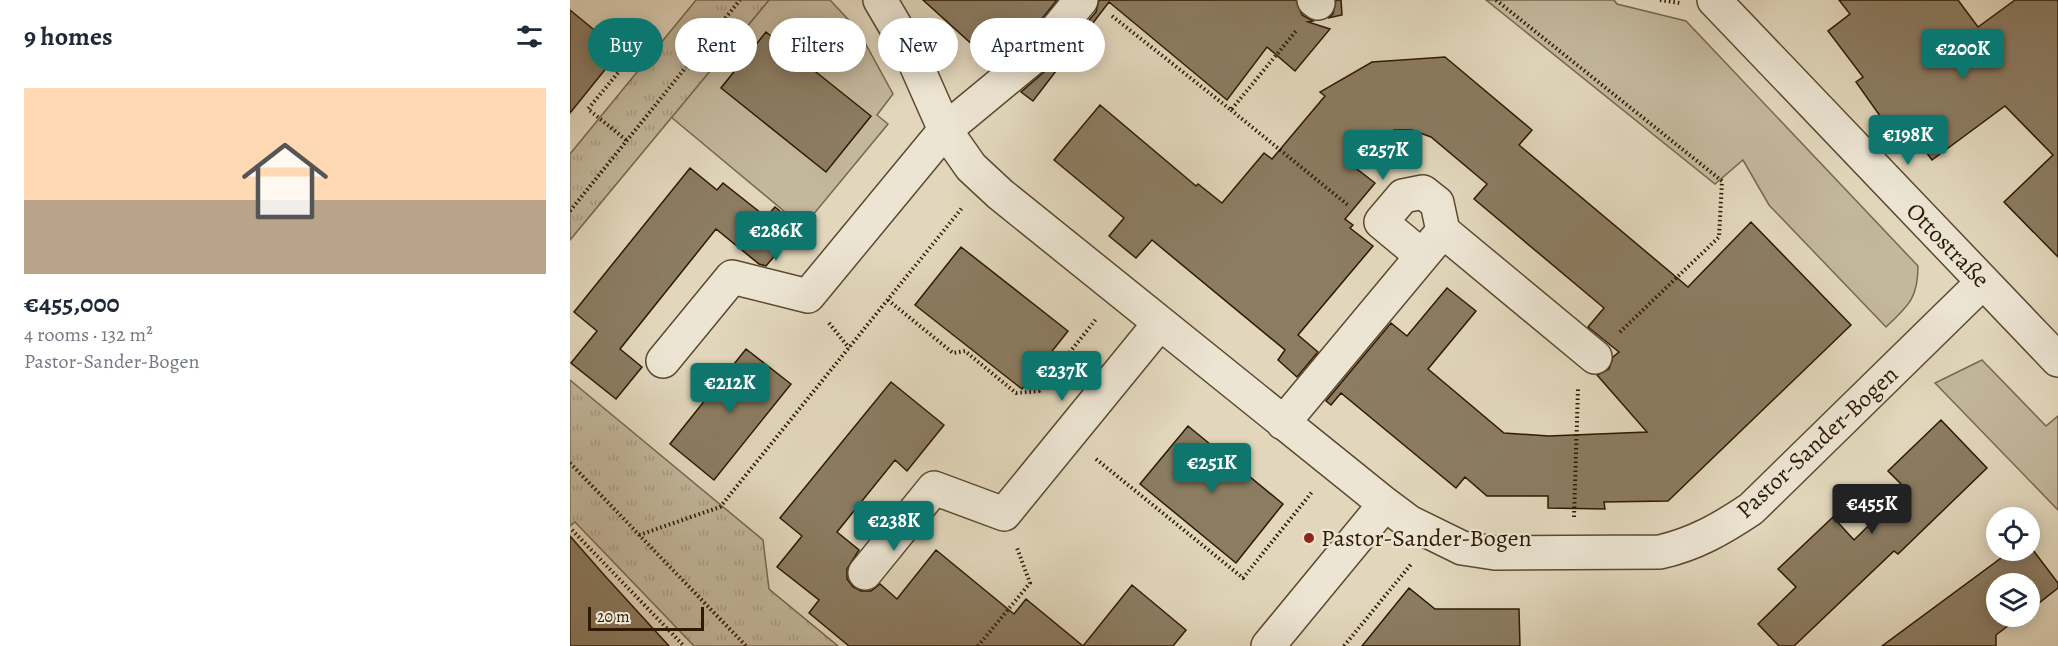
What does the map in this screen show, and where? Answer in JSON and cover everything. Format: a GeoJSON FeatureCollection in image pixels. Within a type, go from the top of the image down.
{"type":"FeatureCollection","features":[{"type":"Feature","properties":{"kind":"street","name":"Pastor-Sander-Bogen"},"geometry":{"type":"LineString","coordinates":[[880,0],[910,51],[945,130],[971,167],[1000,194],[1385,504],[1409,522],[1462,548],[1496,553],[1660,552],[1686,546],[1717,532],[1751,509],[1983,282]]}},
{"type":"Feature","properties":{"kind":"street"},"geometry":{"type":"LineString","coordinates":[[663,361],[732,278],[808,296],[945,130],[1037,54],[1081,0]]}},
{"type":"Feature","properties":{"kind":"street","name":"Ottostraße"},"geometry":{"type":"LineString","coordinates":[[1722,2],[2058,360]]}},
{"type":"Feature","properties":{"kind":"street"},"geometry":{"type":"LineString","coordinates":[[1422,256],[1381,222],[1403,196],[1423,192],[1437,203],[1443,231],[1595,357]]}},
{"type":"Feature","properties":{"kind":"street"},"geometry":{"type":"LineString","coordinates":[[1282,423],[1443,231]]}},
{"type":"Feature","properties":{"kind":"street"},"geometry":{"type":"LineString","coordinates":[[864,573],[934,488],[1004,514],[1160,323]]}},
{"type":"Feature","properties":{"kind":"street"},"geometry":{"type":"LineString","coordinates":[[1268,646],[1385,504]]}},
{"type":"Feature","properties":{"kind":"path"},"geometry":{"type":"LineString","coordinates":[[570,211],[740,0]]}},
{"type":"Feature","properties":{"kind":"path"},"geometry":{"type":"LineString","coordinates":[[1496,0],[1722,182],[1719,237],[1579,373],[1572,554]]}},
{"type":"Feature","properties":{"kind":"path"},"geometry":{"type":"LineString","coordinates":[[1660,0],[1682,3],[1689,0]]}},
{"type":"Feature","properties":{"kind":"path"},"geometry":{"type":"LineString","coordinates":[[1231,110],[1316,2]]}},
{"type":"Feature","properties":{"kind":"path"},"geometry":{"type":"LineString","coordinates":[[1110,15],[1359,215],[1381,222]]}},
{"type":"Feature","properties":{"kind":"path"},"geometry":{"type":"LineString","coordinates":[[619,72],[588,109],[626,140]]}},
{"type":"Feature","properties":{"kind":"path"},"geometry":{"type":"LineString","coordinates":[[639,535],[720,507],[964,206]]}},
{"type":"Feature","properties":{"kind":"path"},"geometry":{"type":"LineString","coordinates":[[888,300],[953,353],[965,351],[1016,393],[1039,391],[1099,316]]}},
{"type":"Feature","properties":{"kind":"path"},"geometry":{"type":"LineString","coordinates":[[1068,436],[1243,578],[1314,489]]}},
{"type":"Feature","properties":{"kind":"path"},"geometry":{"type":"LineString","coordinates":[[570,463],[746,646]]}},
{"type":"Feature","properties":{"kind":"path"},"geometry":{"type":"LineString","coordinates":[[978,646],[1030,583],[1004,514]]}},
{"type":"Feature","properties":{"kind":"path"},"geometry":{"type":"LineString","coordinates":[[572,530],[684,646]]}},
{"type":"Feature","properties":{"kind":"path"},"geometry":{"type":"LineString","coordinates":[[1344,646],[1435,536]]}},
{"type":"Feature","properties":{"kind":"green space"},"geometry":{"type":"Polygon","coordinates":[[[696,0],[769,0],[754,18],[681,18],[696,0]]]}},
{"type":"Feature","properties":{"kind":"green space"},"geometry":{"type":"Polygon","coordinates":[[[769,0],[830,0],[847,18],[769,18],[769,72],[866,72],[866,45],[878,67],[878,72],[881,72],[893,94],[877,115],[888,124],[803,227],[671,117],[709,72],[757,72],[757,18],[754,18],[769,0]]]}},
{"type":"Feature","properties":{"kind":"green space"},"geometry":{"type":"Polygon","coordinates":[[[1486,0],[1614,0],[1617,4],[1686,21],[1918,266],[1918,277],[1911,300],[1886,327],[1769,205],[1743,160],[1715,184],[1486,0]]]}},
{"type":"Feature","properties":{"kind":"green space"},"geometry":{"type":"Polygon","coordinates":[[[675,26],[675,72],[709,72],[570,240],[570,154],[637,72],[663,72],[663,40],[675,26]]]}},
{"type":"Feature","properties":{"kind":"green space"},"geometry":{"type":"Polygon","coordinates":[[[1982,360],[2046,426],[2058,416],[2058,510],[1935,383],[1982,360]]]}},
{"type":"Feature","properties":{"kind":"green space"},"geometry":{"type":"Polygon","coordinates":[[[570,380],[763,540],[769,589],[838,646],[694,646],[575,522],[570,526],[570,380]]]}},
{"type":"Feature","properties":{"kind":"building"},"geometry":{"type":"Polygon","coordinates":[[[923,0],[1057,0],[1043,18],[970,18],[970,43],[958,32],[958,18],[943,18],[923,0]]]}},
{"type":"Feature","properties":{"kind":"building"},"geometry":{"type":"Polygon","coordinates":[[[1099,0],[1296,0],[1302,15],[1313,21],[1308,22],[1330,29],[1295,71],[1267,47],[1227,100],[1109,2],[1097,18],[1091,18],[1096,12],[1099,0]]]}},
{"type":"Feature","properties":{"kind":"building"},"geometry":{"type":"Polygon","coordinates":[[[1336,0],[1341,0],[1342,15],[1328,18],[1333,14],[1336,0]]]}},
{"type":"Feature","properties":{"kind":"building"},"geometry":{"type":"Polygon","coordinates":[[[1839,0],[1958,0],[1978,27],[2015,0],[2058,0],[2058,257],[2004,202],[2053,155],[2005,106],[1932,160],[1905,124],[1892,133],[1856,82],[1863,77],[1828,31],[1850,14],[1839,0]]]}},
{"type":"Feature","properties":{"kind":"building"},"geometry":{"type":"Polygon","coordinates":[[[570,10],[588,25],[588,72],[603,72],[570,113],[570,10]]]}},
{"type":"Feature","properties":{"kind":"building"},"geometry":{"type":"Polygon","coordinates":[[[766,32],[769,34],[769,72],[816,72],[871,116],[826,172],[721,88],[734,72],[757,72],[757,43],[766,32]]]}},
{"type":"Feature","properties":{"kind":"building"},"geometry":{"type":"Polygon","coordinates":[[[1445,57],[1532,130],[1519,145],[1688,287],[1751,222],[1851,325],[1668,501],[1604,502],[1605,509],[1548,508],[1548,496],[1487,496],[1465,477],[1456,488],[1341,393],[1331,405],[1326,401],[1391,323],[1407,336],[1447,288],[1476,311],[1428,369],[1504,433],[1549,436],[1647,432],[1597,375],[1609,369],[1613,357],[1619,352],[1588,327],[1604,308],[1474,199],[1487,184],[1431,137],[1412,130],[1394,130],[1379,141],[1357,169],[1375,183],[1345,219],[1353,225],[1350,228],[1373,246],[1298,335],[1318,352],[1297,377],[1278,360],[1285,350],[1152,240],[1136,258],[1109,236],[1124,218],[1054,160],[1100,105],[1196,186],[1198,184],[1222,203],[1264,153],[1272,159],[1325,96],[1320,92],[1372,62],[1445,57]]]}},
{"type":"Feature","properties":{"kind":"building"},"geometry":{"type":"Polygon","coordinates":[[[1044,72],[1055,72],[1033,101],[1021,92],[1044,72]]]}},
{"type":"Feature","properties":{"kind":"building"},"geometry":{"type":"Polygon","coordinates":[[[690,168],[717,190],[723,183],[766,217],[775,207],[799,227],[766,266],[759,264],[716,229],[620,349],[642,367],[616,399],[571,363],[597,331],[574,312],[690,168]]]}},
{"type":"Feature","properties":{"kind":"building"},"geometry":{"type":"Polygon","coordinates":[[[961,247],[1068,331],[1022,389],[915,305],[961,247]]]}},
{"type":"Feature","properties":{"kind":"building"},"geometry":{"type":"Polygon","coordinates":[[[746,349],[791,384],[714,480],[670,444],[746,349]]]}},
{"type":"Feature","properties":{"kind":"building"},"geometry":{"type":"Polygon","coordinates":[[[891,382],[944,425],[907,471],[895,460],[837,532],[859,550],[847,569],[847,579],[853,587],[861,591],[871,591],[880,584],[897,599],[936,550],[1014,614],[1026,599],[1083,646],[849,646],[809,613],[819,600],[777,567],[802,536],[780,518],[891,382]]]}},
{"type":"Feature","properties":{"kind":"building"},"geometry":{"type":"Polygon","coordinates":[[[1941,420],[1987,468],[1898,554],[1894,551],[1794,646],[1779,646],[1758,624],[1796,587],[1778,569],[1833,517],[1854,540],[1906,489],[1888,471],[1941,420]]]}},
{"type":"Feature","properties":{"kind":"building"},"geometry":{"type":"Polygon","coordinates":[[[1188,426],[1283,504],[1236,563],[1140,484],[1188,426]]]}},
{"type":"Feature","properties":{"kind":"building"},"geometry":{"type":"Polygon","coordinates":[[[570,536],[605,576],[669,646],[570,646],[570,536]]]}},
{"type":"Feature","properties":{"kind":"building"},"geometry":{"type":"Polygon","coordinates":[[[2040,559],[2058,583],[2058,588],[2040,602],[2040,573],[1986,573],[1986,627],[2007,627],[1996,635],[1996,646],[1882,646],[1997,561],[2040,559]]]}},
{"type":"Feature","properties":{"kind":"building"},"geometry":{"type":"Polygon","coordinates":[[[1132,585],[1186,630],[1173,646],[1083,646],[1132,585]]]}},
{"type":"Feature","properties":{"kind":"building"},"geometry":{"type":"Polygon","coordinates":[[[1409,588],[1435,609],[1519,609],[1520,646],[1362,646],[1409,588]]]}},
{"type":"Feature","properties":{"kind":"place","name":"Pastor-Sander-Bogen"},"geometry":{"type":"Point","coordinates":[1309,538]}}]}
